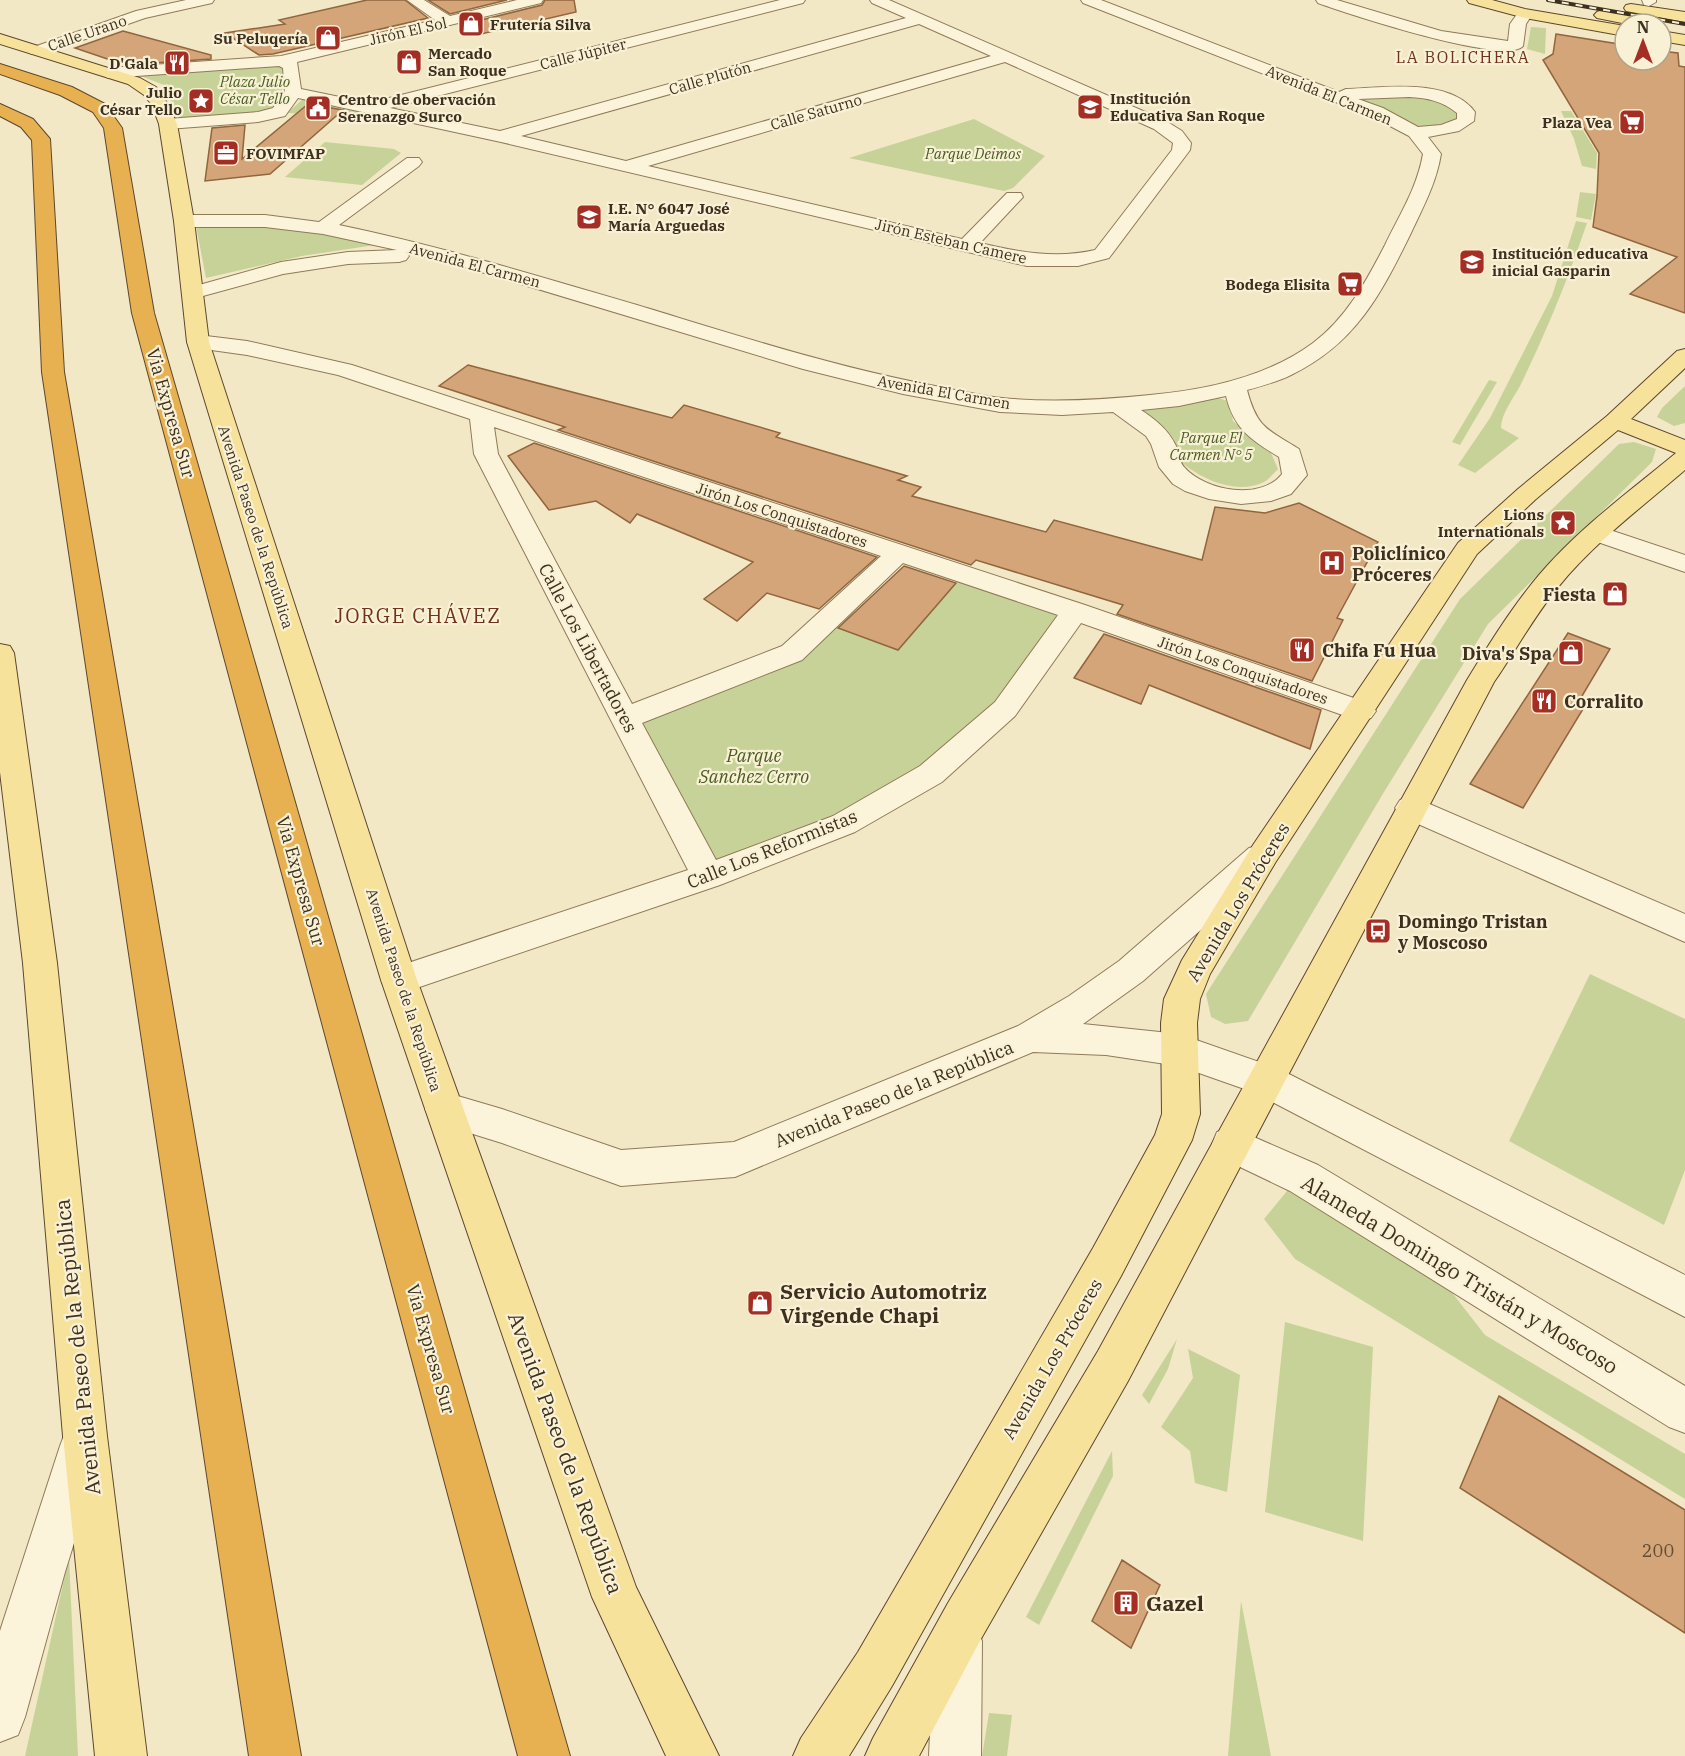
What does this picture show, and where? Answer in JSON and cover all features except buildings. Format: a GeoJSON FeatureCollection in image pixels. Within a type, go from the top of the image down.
{"type":"FeatureCollection","features":[{"type":"Feature","properties":{"kind":"highway","name":"Via Expresa Sur"},"geometry":{"type":"LineString","coordinates":[[0,69],[66,91],[99,108],[113,128],[143,313],[544,1756]]}},
{"type":"Feature","properties":{"kind":"highway"},"geometry":{"type":"LineString","coordinates":[[0,109],[27,123],[41,139],[53,372],[275,1756]]}},
{"type":"Feature","properties":{"kind":"main road"},"geometry":{"type":"LineString","coordinates":[[1474,0],[1613,19]]}},
{"type":"Feature","properties":{"kind":"main road"},"geometry":{"type":"LineString","coordinates":[[1645,1],[1685,7]]}},
{"type":"Feature","properties":{"kind":"main road"},"geometry":{"type":"LineString","coordinates":[[1598,2],[1685,17]]}},
{"type":"Feature","properties":{"kind":"main road"},"geometry":{"type":"LineString","coordinates":[[1526,7],[1613,28]]}},
{"type":"Feature","properties":{"kind":"main road","name":"Avenida Paseo de la República"},"geometry":{"type":"LineString","coordinates":[[0,39],[134,81],[150,91],[160,104],[168,124],[184,221],[198,342],[399,980],[616,1596],[693,1756]]}},
{"type":"Feature","properties":{"kind":"main road","name":"Avenida Los Próceres"},"geometry":{"type":"LineString","coordinates":[[819,1756],[875,1669],[1107,1262],[1173,1140],[1181,1114],[1179,1023],[1182,999],[1194,970],[1264,854],[1467,549],[1527,494],[1615,421],[1685,356]]}},
{"type":"Feature","properties":{"kind":"main road"},"geometry":{"type":"LineString","coordinates":[[1615,421],[1685,448]]}},
{"type":"Feature","properties":{"kind":"main road"},"geometry":{"type":"LineString","coordinates":[[891,1756],[958,1633],[1113,1366],[1481,680],[1533,600],[1595,533],[1685,458]]}},
{"type":"Feature","properties":{"kind":"main road","name":"Avenida Paseo de la República"},"geometry":{"type":"LineString","coordinates":[[0,653],[40,963],[85,1436],[121,1756]]}},
{"type":"Feature","properties":{"kind":"street","name":"Calle Urano"},"geometry":{"type":"LineString","coordinates":[[37,51],[141,14],[207,0]]}},
{"type":"Feature","properties":{"kind":"street"},"geometry":{"type":"LineString","coordinates":[[414,0],[447,21]]}},
{"type":"Feature","properties":{"kind":"street","name":"Jirón El Sol"},"geometry":{"type":"LineString","coordinates":[[108,73],[281,61],[536,0]]}},
{"type":"Feature","properties":{"kind":"street","name":"Calle Júpiter"},"geometry":{"type":"LineString","coordinates":[[368,108],[798,0]]}},
{"type":"Feature","properties":{"kind":"street","name":"Jirón Esteban Camere"},"geometry":{"type":"LineString","coordinates":[[293,92],[407,118],[501,136],[1027,260],[1051,262],[1078,260],[1102,254],[1180,150],[1182,143],[1176,135],[1160,125],[877,0]]}},
{"type":"Feature","properties":{"kind":"street","name":"Avenida El Carmen"},"geometry":{"type":"LineString","coordinates":[[184,221],[265,221],[323,228],[453,257],[811,364],[903,387],[1000,405],[1062,408],[1179,399],[1235,387],[1281,371],[1319,349],[1346,326],[1379,277],[1428,178],[1432,154],[1415,132],[1377,112],[1088,0]]}},
{"type":"Feature","properties":{"kind":"street"},"geometry":{"type":"LineString","coordinates":[[1323,0],[1392,24],[1456,39],[1515,46],[1518,24],[1526,7]]}},
{"type":"Feature","properties":{"kind":"street","name":"Calle Plutón"},"geometry":{"type":"LineString","coordinates":[[501,136],[920,19]]}},
{"type":"Feature","properties":{"kind":"street","name":"Calle Saturno"},"geometry":{"type":"LineString","coordinates":[[627,166],[1006,57]]}},
{"type":"Feature","properties":{"kind":"street"},"geometry":{"type":"LineString","coordinates":[[258,117],[279,112],[287,104],[293,92],[291,64],[281,61]]}},
{"type":"Feature","properties":{"kind":"street"},"geometry":{"type":"LineString","coordinates":[[1328,93],[1425,93],[1459,104],[1466,112],[1465,121],[1453,129],[1435,133],[1415,132]]}},
{"type":"Feature","properties":{"kind":"street"},"geometry":{"type":"LineString","coordinates":[[168,124],[258,117],[300,117]]}},
{"type":"Feature","properties":{"kind":"street","name":"Jirón Esteban Camere"},"geometry":{"type":"LineString","coordinates":[[334,118],[407,118]]}},
{"type":"Feature","properties":{"kind":"street"},"geometry":{"type":"LineString","coordinates":[[323,228],[413,162]]}},
{"type":"Feature","properties":{"kind":"street"},"geometry":{"type":"LineString","coordinates":[[967,245],[1014,197]]}},
{"type":"Feature","properties":{"kind":"street"},"geometry":{"type":"LineString","coordinates":[[192,293],[281,268],[348,258],[453,257]]}},
{"type":"Feature","properties":{"kind":"street","name":"Jirón Los Conquistadores"},"geometry":{"type":"LineString","coordinates":[[198,342],[247,348],[344,370],[1075,611],[1361,711]]}},
{"type":"Feature","properties":{"kind":"street"},"geometry":{"type":"LineString","coordinates":[[1117,405],[1149,425],[1163,444],[1172,470],[1192,485],[1228,496],[1259,496],[1283,489],[1294,475],[1290,454],[1258,434],[1242,414],[1235,387]]}},
{"type":"Feature","properties":{"kind":"street","name":"Calle Los Libertadores"},"geometry":{"type":"LineString","coordinates":[[481,417],[486,454],[708,876]]}},
{"type":"Feature","properties":{"kind":"street"},"geometry":{"type":"LineString","coordinates":[[1595,533],[1685,564]]}},
{"type":"Feature","properties":{"kind":"street"},"geometry":{"type":"LineString","coordinates":[[625,718],[792,653],[899,554]]}},
{"type":"Feature","properties":{"kind":"street","name":"Calle Los Reformistas"},"geometry":{"type":"LineString","coordinates":[[399,980],[708,876],[844,825],[931,774],[1005,709],[1075,611]]}},
{"type":"Feature","properties":{"kind":"street"},"geometry":{"type":"LineString","coordinates":[[1411,808],[1685,929]]}},
{"type":"Feature","properties":{"kind":"street","name":"Avenida Paseo de la República"},"geometry":{"type":"LineString","coordinates":[[444,1109],[502,1126],[621,1168],[735,1159],[1031,1037],[1082,1006],[1131,971],[1264,854]]}},
{"type":"Feature","properties":{"kind":"street","name":"Avenida Paseo de la República"},"geometry":{"type":"LineString","coordinates":[[1031,1037],[1106,1040],[1179,1050],[1266,1080],[1685,1297]]}},
{"type":"Feature","properties":{"kind":"street","name":"Alameda Domingo Tristán y Moscoso"},"geometry":{"type":"LineString","coordinates":[[1232,1144],[1304,1178],[1685,1411]]}},
{"type":"Feature","properties":{"kind":"street"},"geometry":{"type":"LineString","coordinates":[[0,1717],[41,1572],[85,1436]]}},
{"type":"Feature","properties":{"kind":"street"},"geometry":{"type":"LineString","coordinates":[[955,1756],[958,1633]]}},
{"type":"Feature","properties":{"kind":"green space"},"geometry":{"type":"Polygon","coordinates":[[[1531,27],[1546,28],[1545,54],[1527,49],[1531,27]]]}},
{"type":"Feature","properties":{"kind":"green space","name":"Plaza Julio César Tello"},"geometry":{"type":"Polygon","coordinates":[[[279,65],[285,68],[281,94],[271,109],[264,112],[178,119],[164,85],[141,76],[279,65]]]}},
{"type":"Feature","properties":{"kind":"green space"},"geometry":{"type":"Polygon","coordinates":[[[1419,96],[1456,108],[1461,118],[1454,124],[1418,130],[1351,97],[1419,96]]]}},
{"type":"Feature","properties":{"kind":"green space"},"geometry":{"type":"Polygon","coordinates":[[[302,100],[377,115],[373,117],[287,113],[302,100]]]}},
{"type":"Feature","properties":{"kind":"green space"},"geometry":{"type":"Polygon","coordinates":[[[1561,111],[1571,111],[1597,153],[1596,169],[1582,166],[1574,139],[1561,111]]]}},
{"type":"Feature","properties":{"kind":"green space","name":"Parque Deimos"},"geometry":{"type":"Polygon","coordinates":[[[974,119],[1045,156],[1013,188],[1004,191],[849,158],[974,119]]]}},
{"type":"Feature","properties":{"kind":"green space"},"geometry":{"type":"Polygon","coordinates":[[[325,142],[394,149],[401,153],[362,185],[285,177],[325,142]]]}},
{"type":"Feature","properties":{"kind":"green space"},"geometry":{"type":"Polygon","coordinates":[[[1580,192],[1596,194],[1591,220],[1576,217],[1580,192]]]}},
{"type":"Feature","properties":{"kind":"green space"},"geometry":{"type":"Polygon","coordinates":[[[1576,221],[1587,223],[1572,265],[1539,346],[1505,412],[1502,423],[1501,428],[1519,438],[1475,473],[1458,465],[1490,418],[1552,296],[1576,221]]]}},
{"type":"Feature","properties":{"kind":"green space"},"geometry":{"type":"Polygon","coordinates":[[[196,226],[321,229],[375,243],[375,245],[302,256],[206,278],[196,226]]]}},
{"type":"Feature","properties":{"kind":"green space"},"geometry":{"type":"Polygon","coordinates":[[[1489,380],[1497,382],[1460,445],[1452,442],[1489,380]]]}},
{"type":"Feature","properties":{"kind":"green space"},"geometry":{"type":"Polygon","coordinates":[[[1685,386],[1685,423],[1674,426],[1657,417],[1662,408],[1685,386]]]}},
{"type":"Feature","properties":{"kind":"green space","name":"Parque El Carmen N° 5"},"geometry":{"type":"Polygon","coordinates":[[[1218,398],[1228,401],[1233,421],[1271,453],[1278,469],[1264,482],[1253,486],[1230,486],[1196,473],[1178,459],[1176,443],[1168,431],[1142,412],[1146,408],[1218,398]]]}},
{"type":"Feature","properties":{"kind":"green space"},"geometry":{"type":"Polygon","coordinates":[[[1634,442],[1656,449],[1652,462],[1488,624],[1384,792],[1248,1021],[1225,1024],[1211,1017],[1206,994],[1460,599],[1619,444],[1634,442]]]}},
{"type":"Feature","properties":{"kind":"green space","name":"Parque Sanchez Cerro"},"geometry":{"type":"Polygon","coordinates":[[[964,575],[1075,611],[1005,709],[931,774],[708,876],[625,718],[832,626],[898,650],[964,575]]]}},
{"type":"Feature","properties":{"kind":"green space"},"geometry":{"type":"Polygon","coordinates":[[[1590,974],[1685,1019],[1685,1170],[1664,1225],[1509,1141],[1590,974]]]}},
{"type":"Feature","properties":{"kind":"green space"},"geometry":{"type":"Polygon","coordinates":[[[1296,1180],[1422,1254],[1485,1335],[1685,1454],[1685,1499],[1295,1259],[1264,1219],[1296,1180]]]}},
{"type":"Feature","properties":{"kind":"green space"},"geometry":{"type":"Polygon","coordinates":[[[1285,1322],[1373,1347],[1363,1541],[1265,1512],[1285,1322]]]}},
{"type":"Feature","properties":{"kind":"green space"},"geometry":{"type":"Polygon","coordinates":[[[1177,1339],[1168,1369],[1149,1404],[1142,1395],[1177,1339]]]}},
{"type":"Feature","properties":{"kind":"green space"},"geometry":{"type":"Polygon","coordinates":[[[1188,1349],[1240,1375],[1227,1492],[1195,1483],[1190,1451],[1161,1427],[1193,1378],[1188,1349]]]}},
{"type":"Feature","properties":{"kind":"green space"},"geometry":{"type":"Polygon","coordinates":[[[1112,1451],[1113,1476],[1039,1625],[1026,1617],[1112,1451]]]}},
{"type":"Feature","properties":{"kind":"green space"},"geometry":{"type":"Polygon","coordinates":[[[69,1557],[78,1756],[25,1756],[69,1557]]]}},
{"type":"Feature","properties":{"kind":"green space"},"geometry":{"type":"Polygon","coordinates":[[[1241,1601],[1271,1756],[1228,1756],[1241,1601]]]}},
{"type":"Feature","properties":{"kind":"green space"},"geometry":{"type":"Polygon","coordinates":[[[989,1713],[1012,1715],[1007,1756],[982,1756],[989,1713]]]}},
{"type":"Feature","properties":{"kind":"railway"},"geometry":{"type":"LineString","coordinates":[[1548,0],[1685,24]]}},
{"type":"Feature","properties":{"kind":"place","name":"Frutería Silva"},"geometry":{"type":"Point","coordinates":[471,24]}},
{"type":"Feature","properties":{"kind":"place","name":"Su Peluqería"},"geometry":{"type":"Point","coordinates":[328,38]}},
{"type":"Feature","properties":{"kind":"place","name":"Mercado San Roque"},"geometry":{"type":"Point","coordinates":[409,62]}},
{"type":"Feature","properties":{"kind":"place","name":"D'Gala"},"geometry":{"type":"Point","coordinates":[177,63]}},
{"type":"Feature","properties":{"kind":"place","name":"Julio César Tello"},"geometry":{"type":"Point","coordinates":[201,101]}},
{"type":"Feature","properties":{"kind":"place","name":"Institución Educativa San Roque"},"geometry":{"type":"Point","coordinates":[1090,107]}},
{"type":"Feature","properties":{"kind":"place","name":"Centro de obervación Serenazgo Surco"},"geometry":{"type":"Point","coordinates":[318,108]}},
{"type":"Feature","properties":{"kind":"place","name":"Plaza Vea"},"geometry":{"type":"Point","coordinates":[1632,122]}},
{"type":"Feature","properties":{"kind":"place","name":"FOVIMFAP"},"geometry":{"type":"Point","coordinates":[226,153]}},
{"type":"Feature","properties":{"kind":"place","name":"I.E. N° 6047 José María Arguedas"},"geometry":{"type":"Point","coordinates":[589,217]}},
{"type":"Feature","properties":{"kind":"place","name":"Institución educativa inicial Gasparin"},"geometry":{"type":"Point","coordinates":[1472,262]}},
{"type":"Feature","properties":{"kind":"place","name":"Bodega Elisita"},"geometry":{"type":"Point","coordinates":[1350,284]}},
{"type":"Feature","properties":{"kind":"place","name":"Lions Internationals"},"geometry":{"type":"Point","coordinates":[1563,523]}},
{"type":"Feature","properties":{"kind":"place","name":"Policlínico Próceres"},"geometry":{"type":"Point","coordinates":[1332,563]}},
{"type":"Feature","properties":{"kind":"place","name":"Fiesta"},"geometry":{"type":"Point","coordinates":[1615,594]}},
{"type":"Feature","properties":{"kind":"place","name":"Chifa Fu Hua"},"geometry":{"type":"Point","coordinates":[1302,650]}},
{"type":"Feature","properties":{"kind":"place","name":"Diva's Spa"},"geometry":{"type":"Point","coordinates":[1571,653]}},
{"type":"Feature","properties":{"kind":"place","name":"Corralito"},"geometry":{"type":"Point","coordinates":[1544,701]}},
{"type":"Feature","properties":{"kind":"place","name":"Domingo Tristan y Moscoso"},"geometry":{"type":"Point","coordinates":[1378,931]}},
{"type":"Feature","properties":{"kind":"place","name":"Servicio Automotriz Virgende Chapi"},"geometry":{"type":"Point","coordinates":[760,1303]}},
{"type":"Feature","properties":{"kind":"place","name":"Gazel"},"geometry":{"type":"Point","coordinates":[1126,1603]}},
{"type":"Feature","properties":{"kind":"district","name":"LA BOLICHERA"},"geometry":{"type":"Point","coordinates":[1463,57]}},
{"type":"Feature","properties":{"kind":"district","name":"JORGE CHÁVEZ"},"geometry":{"type":"Point","coordinates":[418,615]}}]}
